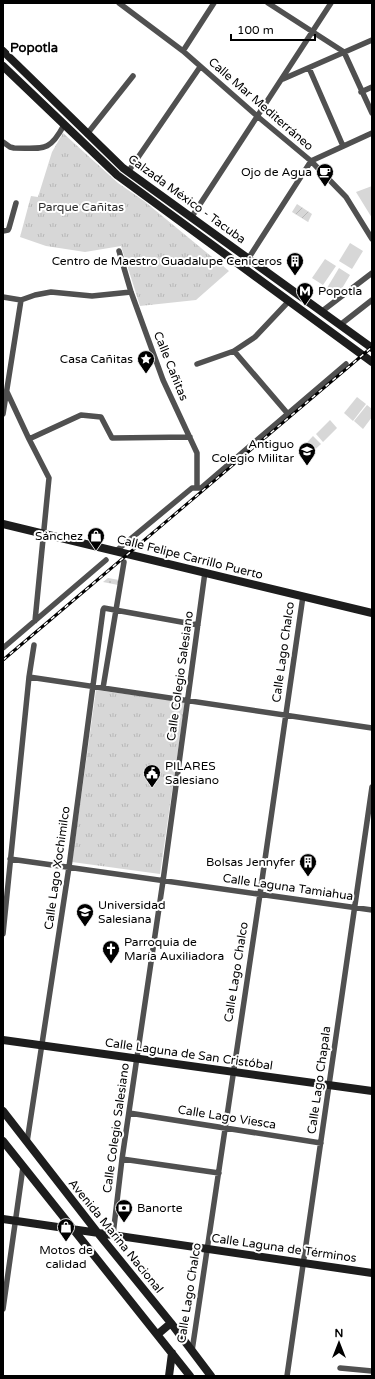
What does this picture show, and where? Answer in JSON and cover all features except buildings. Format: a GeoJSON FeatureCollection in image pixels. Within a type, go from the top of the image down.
{"type":"FeatureCollection","features":[{"type":"Feature","properties":{"kind":"main road","name":"Calzada México - Tacuba"},"geometry":{"type":"LineString","coordinates":[[3,51],[87,134],[128,172],[372,348]]}},
{"type":"Feature","properties":{"kind":"main road","name":"Calzada México - Tacuba"},"geometry":{"type":"LineString","coordinates":[[3,66],[117,175],[372,362]]}},
{"type":"Feature","properties":{"kind":"main road"},"geometry":{"type":"LineString","coordinates":[[348,344],[355,341],[354,335]]}},
{"type":"Feature","properties":{"kind":"main road","name":"Calle Felipe Carrillo Puerto"},"geometry":{"type":"LineString","coordinates":[[3,524],[372,613]]}},
{"type":"Feature","properties":{"kind":"main road","name":"Calle Laguna de San Cristóbal"},"geometry":{"type":"LineString","coordinates":[[3,1040],[372,1091]]}},
{"type":"Feature","properties":{"kind":"main road","name":"Avenida Marina Nacional"},"geometry":{"type":"LineString","coordinates":[[3,1111],[97,1232],[171,1323],[210,1376]]}},
{"type":"Feature","properties":{"kind":"main road"},"geometry":{"type":"LineString","coordinates":[[3,1141],[190,1376]]}},
{"type":"Feature","properties":{"kind":"main road","name":"Calle Laguna de Términos"},"geometry":{"type":"LineString","coordinates":[[3,1219],[73,1228],[372,1273]]}},
{"type":"Feature","properties":{"kind":"main road"},"geometry":{"type":"LineString","coordinates":[[158,1334],[171,1323]]}},
{"type":"Feature","properties":{"kind":"main road","name":"Calle Lago Chalco"},"geometry":{"type":"LineString","coordinates":[[169,1376],[172,1353]]}},
{"type":"Feature","properties":{"kind":"street","name":"Calle Mar Mediterráneo"},"geometry":{"type":"LineString","coordinates":[[119,3],[183,51],[311,162],[346,197],[372,239]]}},
{"type":"Feature","properties":{"kind":"street"},"geometry":{"type":"LineString","coordinates":[[183,51],[214,3]]}},
{"type":"Feature","properties":{"kind":"street"},"geometry":{"type":"LineString","coordinates":[[268,3],[344,52],[372,113]]}},
{"type":"Feature","properties":{"kind":"street"},"geometry":{"type":"LineString","coordinates":[[190,218],[283,79],[331,3]]}},
{"type":"Feature","properties":{"kind":"street"},"geometry":{"type":"LineString","coordinates":[[283,79],[372,40]]}},
{"type":"Feature","properties":{"kind":"street"},"geometry":{"type":"LineString","coordinates":[[128,172],[200,67]]}},
{"type":"Feature","properties":{"kind":"street"},"geometry":{"type":"LineString","coordinates":[[308,68],[344,146]]}},
{"type":"Feature","properties":{"kind":"street"},"geometry":{"type":"LineString","coordinates":[[87,134],[133,76]]}},
{"type":"Feature","properties":{"kind":"street"},"geometry":{"type":"LineString","coordinates":[[362,92],[372,87]]}},
{"type":"Feature","properties":{"kind":"street"},"geometry":{"type":"LineString","coordinates":[[3,142],[14,148],[43,148],[52,144],[57,139],[64,125]]}},
{"type":"Feature","properties":{"kind":"street"},"geometry":{"type":"LineString","coordinates":[[248,259],[311,162],[372,133]]}},
{"type":"Feature","properties":{"kind":"street"},"geometry":{"type":"LineString","coordinates":[[3,231],[8,230],[9,228],[16,203]]}},
{"type":"Feature","properties":{"kind":"street","name":"Calle Cañitas"},"geometry":{"type":"LineString","coordinates":[[119,251],[131,292],[163,380],[198,453],[197,488]]}},
{"type":"Feature","properties":{"kind":"street"},"geometry":{"type":"LineString","coordinates":[[321,312],[372,273]]}},
{"type":"Feature","properties":{"kind":"street"},"geometry":{"type":"LineString","coordinates":[[3,297],[22,300],[35,295],[51,292],[92,296],[131,292]]}},
{"type":"Feature","properties":{"kind":"street"},"geometry":{"type":"LineString","coordinates":[[3,414],[5,392],[22,300]]}},
{"type":"Feature","properties":{"kind":"street"},"geometry":{"type":"LineString","coordinates":[[340,326],[372,300]]}},
{"type":"Feature","properties":{"kind":"street"},"geometry":{"type":"LineString","coordinates":[[197,364],[234,351],[255,337],[289,301]]}},
{"type":"Feature","properties":{"kind":"street"},"geometry":{"type":"LineString","coordinates":[[234,351],[288,414]]}},
{"type":"Feature","properties":{"kind":"street"},"geometry":{"type":"LineString","coordinates":[[116,551],[192,488],[201,488],[346,364]]}},
{"type":"Feature","properties":{"kind":"street"},"geometry":{"type":"LineString","coordinates":[[5,392],[49,478],[35,621]]}},
{"type":"Feature","properties":{"kind":"street"},"geometry":{"type":"LineString","coordinates":[[29,439],[81,415],[101,417],[112,438],[190,437]]}},
{"type":"Feature","properties":{"kind":"street"},"geometry":{"type":"LineString","coordinates":[[3,648],[106,560]]}},
{"type":"Feature","properties":{"kind":"street"},"geometry":{"type":"LineString","coordinates":[[103,688],[124,562]]}},
{"type":"Feature","properties":{"kind":"street","name":"Calle Colegio Salesiano"},"geometry":{"type":"LineString","coordinates":[[113,1235],[122,1159],[163,881],[205,572]]}},
{"type":"Feature","properties":{"kind":"street","name":"Calle Lago Chalco"},"geometry":{"type":"LineString","coordinates":[[192,1351],[303,596]]}},
{"type":"Feature","properties":{"kind":"street","name":"Calle Lago Xochimilco"},"geometry":{"type":"LineString","coordinates":[[27,1142],[69,867],[103,610],[104,608],[115,610]]}},
{"type":"Feature","properties":{"kind":"street"},"geometry":{"type":"LineString","coordinates":[[115,610],[198,624]]}},
{"type":"Feature","properties":{"kind":"street"},"geometry":{"type":"LineString","coordinates":[[3,934],[29,677],[34,645]]}},
{"type":"Feature","properties":{"kind":"street"},"geometry":{"type":"LineString","coordinates":[[29,677],[372,728]]}},
{"type":"Feature","properties":{"kind":"street","name":"Calle Lago Chapala"},"geometry":{"type":"LineString","coordinates":[[287,1376],[372,787]]}},
{"type":"Feature","properties":{"kind":"street","name":"Calle Laguna Tamiahua"},"geometry":{"type":"LineString","coordinates":[[10,859],[372,910]]}},
{"type":"Feature","properties":{"kind":"street","name":"Calle Lago Viesca"},"geometry":{"type":"LineString","coordinates":[[129,1114],[321,1143]]}},
{"type":"Feature","properties":{"kind":"street"},"geometry":{"type":"LineString","coordinates":[[122,1159],[219,1173]]}},
{"type":"Feature","properties":{"kind":"street"},"geometry":{"type":"LineString","coordinates":[[3,1309],[23,1166]]}},
{"type":"Feature","properties":{"kind":"street"},"geometry":{"type":"LineString","coordinates":[[340,1368],[372,1371]]}},
{"type":"Feature","properties":{"kind":"green space","name":"Parque Cañitas"},"geometry":{"type":"Polygon","coordinates":[[[63,133],[118,183],[144,201],[229,271],[196,300],[140,306],[121,246],[85,252],[46,246],[20,237],[31,196],[38,197],[52,152],[63,133]]]}},
{"type":"Feature","properties":{"kind":"green space"},"geometry":{"type":"Polygon","coordinates":[[[372,186],[372,218],[356,192],[372,186]]]}},
{"type":"Feature","properties":{"kind":"green space"},"geometry":{"type":"Polygon","coordinates":[[[297,204],[312,214],[308,222],[292,212],[297,204]]]}},
{"type":"Feature","properties":{"kind":"green space"},"geometry":{"type":"Polygon","coordinates":[[[350,243],[363,251],[352,269],[339,261],[350,243]]]}},
{"type":"Feature","properties":{"kind":"green space"},"geometry":{"type":"Polygon","coordinates":[[[325,259],[336,266],[323,285],[312,278],[325,259]]]}},
{"type":"Feature","properties":{"kind":"green space"},"geometry":{"type":"Polygon","coordinates":[[[339,268],[350,275],[338,295],[327,288],[339,268]]]}},
{"type":"Feature","properties":{"kind":"green space"},"geometry":{"type":"Polygon","coordinates":[[[357,397],[366,404],[353,421],[344,413],[357,397]]]}},
{"type":"Feature","properties":{"kind":"green space"},"geometry":{"type":"Polygon","coordinates":[[[367,405],[372,409],[372,417],[363,429],[354,421],[367,405]]]}},
{"type":"Feature","properties":{"kind":"green space"},"geometry":{"type":"Polygon","coordinates":[[[330,420],[337,428],[323,442],[316,434],[330,420]]]}},
{"type":"Feature","properties":{"kind":"green space"},"geometry":{"type":"Polygon","coordinates":[[[313,436],[321,444],[306,458],[299,451],[313,436]]]}},
{"type":"Feature","properties":{"kind":"green space"},"geometry":{"type":"Polygon","coordinates":[[[108,578],[119,580],[118,585],[103,582],[108,578]]]}},
{"type":"Feature","properties":{"kind":"green space"},"geometry":{"type":"Polygon","coordinates":[[[96,690],[185,702],[160,874],[72,862],[96,690]]]}},
{"type":"Feature","properties":{"kind":"railway"},"geometry":{"type":"LineString","coordinates":[[3,660],[372,347]]}},
{"type":"Feature","properties":{"kind":"place","name":"Ojo de Agua"},"geometry":{"type":"Point","coordinates":[325,187]}},
{"type":"Feature","properties":{"kind":"place","name":"Centro de Maestro Guadalupe Ceniceros"},"geometry":{"type":"Point","coordinates":[295,276]}},
{"type":"Feature","properties":{"kind":"place","name":"Popotla"},"geometry":{"type":"Point","coordinates":[305,306]}},
{"type":"Feature","properties":{"kind":"place","name":"Casa Cañitas"},"geometry":{"type":"Point","coordinates":[146,374]}},
{"type":"Feature","properties":{"kind":"place","name":"Antiguo Colegio Militar"},"geometry":{"type":"Point","coordinates":[307,466]}},
{"type":"Feature","properties":{"kind":"place","name":"Sánchez"},"geometry":{"type":"Point","coordinates":[96,551]}},
{"type":"Feature","properties":{"kind":"place","name":"PILARES Salesiano"},"geometry":{"type":"Point","coordinates":[152,788]}},
{"type":"Feature","properties":{"kind":"place","name":"Bolsas Jennyfer"},"geometry":{"type":"Point","coordinates":[308,877]}},
{"type":"Feature","properties":{"kind":"place","name":"Universidad Salesiana"},"geometry":{"type":"Point","coordinates":[85,927]}},
{"type":"Feature","properties":{"kind":"place","name":"Parroquia de María Auxiliadora"},"geometry":{"type":"Point","coordinates":[111,964]}},
{"type":"Feature","properties":{"kind":"place","name":"Banorte"},"geometry":{"type":"Point","coordinates":[124,1223]}},
{"type":"Feature","properties":{"kind":"place","name":"Motos de calidad"},"geometry":{"type":"Point","coordinates":[66,1242]}},
{"type":"Feature","properties":{"kind":"district","name":"Popotla"},"geometry":{"type":"Point","coordinates":[34,47]}}]}
